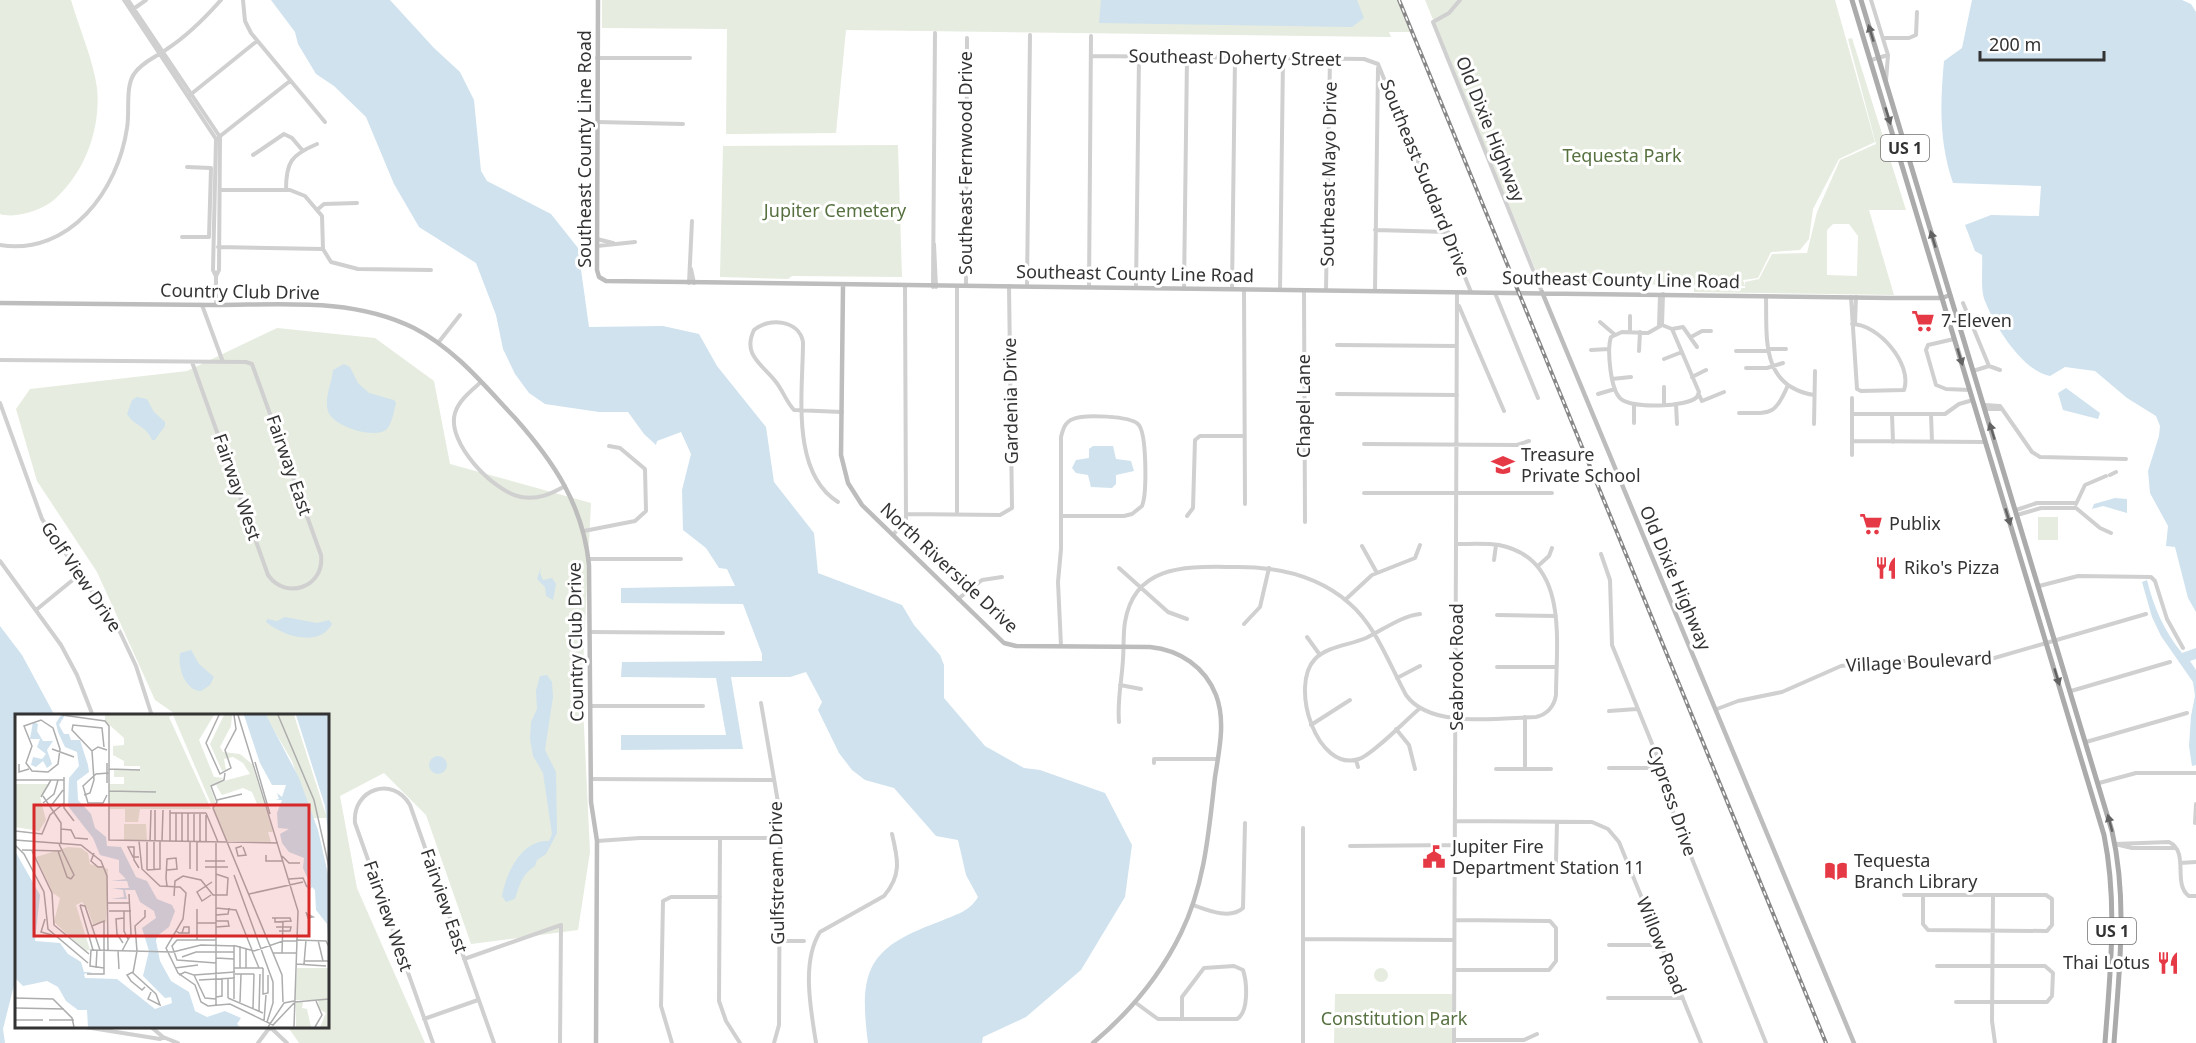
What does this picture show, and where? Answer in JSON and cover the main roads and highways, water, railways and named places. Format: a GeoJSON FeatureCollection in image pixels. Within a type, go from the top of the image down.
{"type":"FeatureCollection","features":[{"type":"Feature","properties":{"kind":"main road","name":"US 1"},"geometry":{"type":"LineString","coordinates":[[1852,0],[2104,835],[2108,855],[2113,919],[2105,1043]]}},
{"type":"Feature","properties":{"kind":"main road","name":"US 1"},"geometry":{"type":"LineString","coordinates":[[1861,0],[2091,756],[2115,844],[2121,934],[2114,1043]]}},
{"type":"Feature","properties":{"kind":"main road"},"geometry":{"type":"LineString","coordinates":[[1914,205],[1925,214]]}},
{"type":"Feature","properties":{"kind":"main road"},"geometry":{"type":"LineString","coordinates":[[1973,400],[1984,407]]}},
{"type":"Feature","properties":{"kind":"main road"},"geometry":{"type":"LineString","coordinates":[[1996,477],[2010,492]]}},
{"type":"Feature","properties":{"kind":"main road"},"geometry":{"type":"LineString","coordinates":[[2073,730],[2086,742]]}},
{"type":"Feature","properties":{"kind":"main road"},"geometry":{"type":"LineString","coordinates":[[2078,746],[2091,756]]}},
{"type":"Feature","properties":{"kind":"main road"},"geometry":{"type":"LineString","coordinates":[[2104,835],[2110,843],[2115,844]]}},
{"type":"Feature","properties":{"kind":"main road"},"geometry":{"type":"LineString","coordinates":[[2108,855],[2118,864]]}},
{"type":"Feature","properties":{"kind":"main road"},"geometry":{"type":"LineString","coordinates":[[2113,919],[2121,934]]}},
{"type":"Feature","properties":{"kind":"water"},"geometry":{"type":"Polygon","coordinates":[[[271,0],[390,0],[434,48],[460,72],[474,100],[481,171],[487,181],[551,214],[578,248],[589,327],[663,326],[699,334],[717,366],[766,427],[774,482],[814,533],[818,573],[902,605],[914,625],[940,655],[944,665],[944,698],[985,746],[1024,768],[1040,770],[1105,793],[1132,845],[1125,897],[1081,970],[1026,1017],[983,1037],[982,1043],[868,1043],[865,996],[868,978],[874,963],[898,940],[962,912],[978,897],[966,875],[958,840],[936,836],[894,788],[865,780],[852,770],[839,753],[818,710],[822,702],[806,672],[790,677],[731,677],[743,749],[621,750],[621,735],[726,735],[716,678],[621,677],[622,662],[762,661],[762,654],[743,604],[621,603],[621,588],[735,586],[727,569],[719,568],[706,548],[683,530],[682,490],[691,454],[681,432],[657,441],[656,445],[644,434],[628,412],[599,412],[545,404],[529,393],[515,374],[503,349],[496,315],[476,263],[419,227],[394,184],[366,117],[334,86],[316,74],[298,44],[295,32],[271,0]]]}},
{"type":"Feature","properties":{"kind":"water"},"geometry":{"type":"Polygon","coordinates":[[[1101,0],[1357,0],[1364,18],[1352,27],[1099,23],[1101,0]]]}},
{"type":"Feature","properties":{"kind":"water"},"geometry":{"type":"Polygon","coordinates":[[[1972,0],[2182,0],[2191,4],[2196,12],[2196,612],[2188,598],[2175,547],[2166,546],[2168,526],[2150,493],[2148,471],[2160,426],[2156,416],[2127,398],[2095,371],[2065,367],[2050,376],[2030,366],[2003,335],[1983,296],[1982,255],[1975,251],[1965,225],[1991,215],[2039,216],[2041,186],[1953,183],[1943,138],[1944,61],[1962,48],[1972,0]]]}},
{"type":"Feature","properties":{"kind":"water"},"geometry":{"type":"Polygon","coordinates":[[[344,364],[350,367],[358,383],[369,393],[394,400],[396,403],[386,430],[372,433],[354,430],[337,422],[331,416],[327,401],[333,370],[344,364]]]}},
{"type":"Feature","properties":{"kind":"water"},"geometry":{"type":"Polygon","coordinates":[[[2066,388],[2100,413],[2098,419],[2063,410],[2058,393],[2066,388]]]}},
{"type":"Feature","properties":{"kind":"water"},"geometry":{"type":"Polygon","coordinates":[[[137,397],[147,399],[154,412],[165,422],[165,426],[155,440],[152,440],[150,435],[127,414],[132,400],[137,397]]]}},
{"type":"Feature","properties":{"kind":"water"},"geometry":{"type":"Polygon","coordinates":[[[1093,446],[1113,446],[1116,459],[1131,461],[1134,471],[1116,475],[1116,484],[1112,488],[1091,487],[1088,475],[1076,473],[1072,468],[1076,460],[1089,458],[1089,449],[1093,446]]]}},
{"type":"Feature","properties":{"kind":"water"},"geometry":{"type":"Polygon","coordinates":[[[2115,498],[2127,499],[2127,513],[2103,506],[2092,509],[2094,504],[2115,498]]]}},
{"type":"Feature","properties":{"kind":"water"},"geometry":{"type":"Polygon","coordinates":[[[541,567],[540,573],[543,580],[552,578],[556,584],[553,600],[546,596],[545,587],[537,579],[541,567]]]}},
{"type":"Feature","properties":{"kind":"water"},"geometry":{"type":"Polygon","coordinates":[[[2147,580],[2160,619],[2176,645],[2182,653],[2196,648],[2196,659],[2190,661],[2196,670],[2196,765],[2192,766],[2189,746],[2195,696],[2193,682],[2161,636],[2152,617],[2142,582],[2147,580]]]}},
{"type":"Feature","properties":{"kind":"water"},"geometry":{"type":"Polygon","coordinates":[[[285,617],[317,623],[329,620],[332,624],[319,636],[310,638],[282,632],[266,622],[267,619],[277,621],[285,617]]]}},
{"type":"Feature","properties":{"kind":"water"},"geometry":{"type":"Polygon","coordinates":[[[0,626],[22,655],[54,714],[15,714],[15,981],[3,1029],[5,1043],[0,1043],[0,626]]]}},
{"type":"Feature","properties":{"kind":"water"},"geometry":{"type":"Polygon","coordinates":[[[191,650],[199,664],[214,677],[210,685],[201,691],[190,687],[181,671],[180,653],[191,650]]]}},
{"type":"Feature","properties":{"kind":"water"},"geometry":{"type":"Polygon","coordinates":[[[547,675],[552,682],[553,697],[545,750],[556,772],[557,833],[546,854],[537,860],[535,866],[524,877],[515,899],[506,902],[502,896],[504,887],[517,859],[531,846],[549,841],[552,834],[543,773],[533,756],[530,739],[531,722],[537,709],[536,691],[540,676],[547,675]]]}},
{"type":"Feature","properties":{"kind":"water"},"geometry":{"type":"Polygon","coordinates":[[[438,756],[446,761],[447,765],[442,773],[438,774],[430,769],[429,765],[434,757],[438,756]]]}},
{"type":"Feature","properties":{"kind":"railway"},"geometry":{"type":"LineString","coordinates":[[1399,0],[1826,1043]]}},
{"type":"Feature","properties":{"kind":"place","name":"7-Eleven"},"geometry":{"type":"Point","coordinates":[1923,321]}},
{"type":"Feature","properties":{"kind":"place","name":"Treasure Private School"},"geometry":{"type":"Point","coordinates":[1503,465]}},
{"type":"Feature","properties":{"kind":"place","name":"Publix"},"geometry":{"type":"Point","coordinates":[1871,524]}},
{"type":"Feature","properties":{"kind":"place","name":"Riko's Pizza"},"geometry":{"type":"Point","coordinates":[1886,568]}},
{"type":"Feature","properties":{"kind":"place","name":"Jupiter Fire Department Station 11"},"geometry":{"type":"Point","coordinates":[1434,857]}},
{"type":"Feature","properties":{"kind":"place","name":"Tequesta Branch Library"},"geometry":{"type":"Point","coordinates":[1836,871]}},
{"type":"Feature","properties":{"kind":"place","name":"Thai Lotus"},"geometry":{"type":"Point","coordinates":[2168,963]}},
{"type":"Feature","properties":{"kind":"park label","name":"Tequesta Park"},"geometry":{"type":"Point","coordinates":[1622,156]}},
{"type":"Feature","properties":{"kind":"park label","name":"Jupiter Cemetery"},"geometry":{"type":"Point","coordinates":[835,211]}},
{"type":"Feature","properties":{"kind":"park label","name":"Constitution Park"},"geometry":{"type":"Point","coordinates":[1394,1019]}}]}
